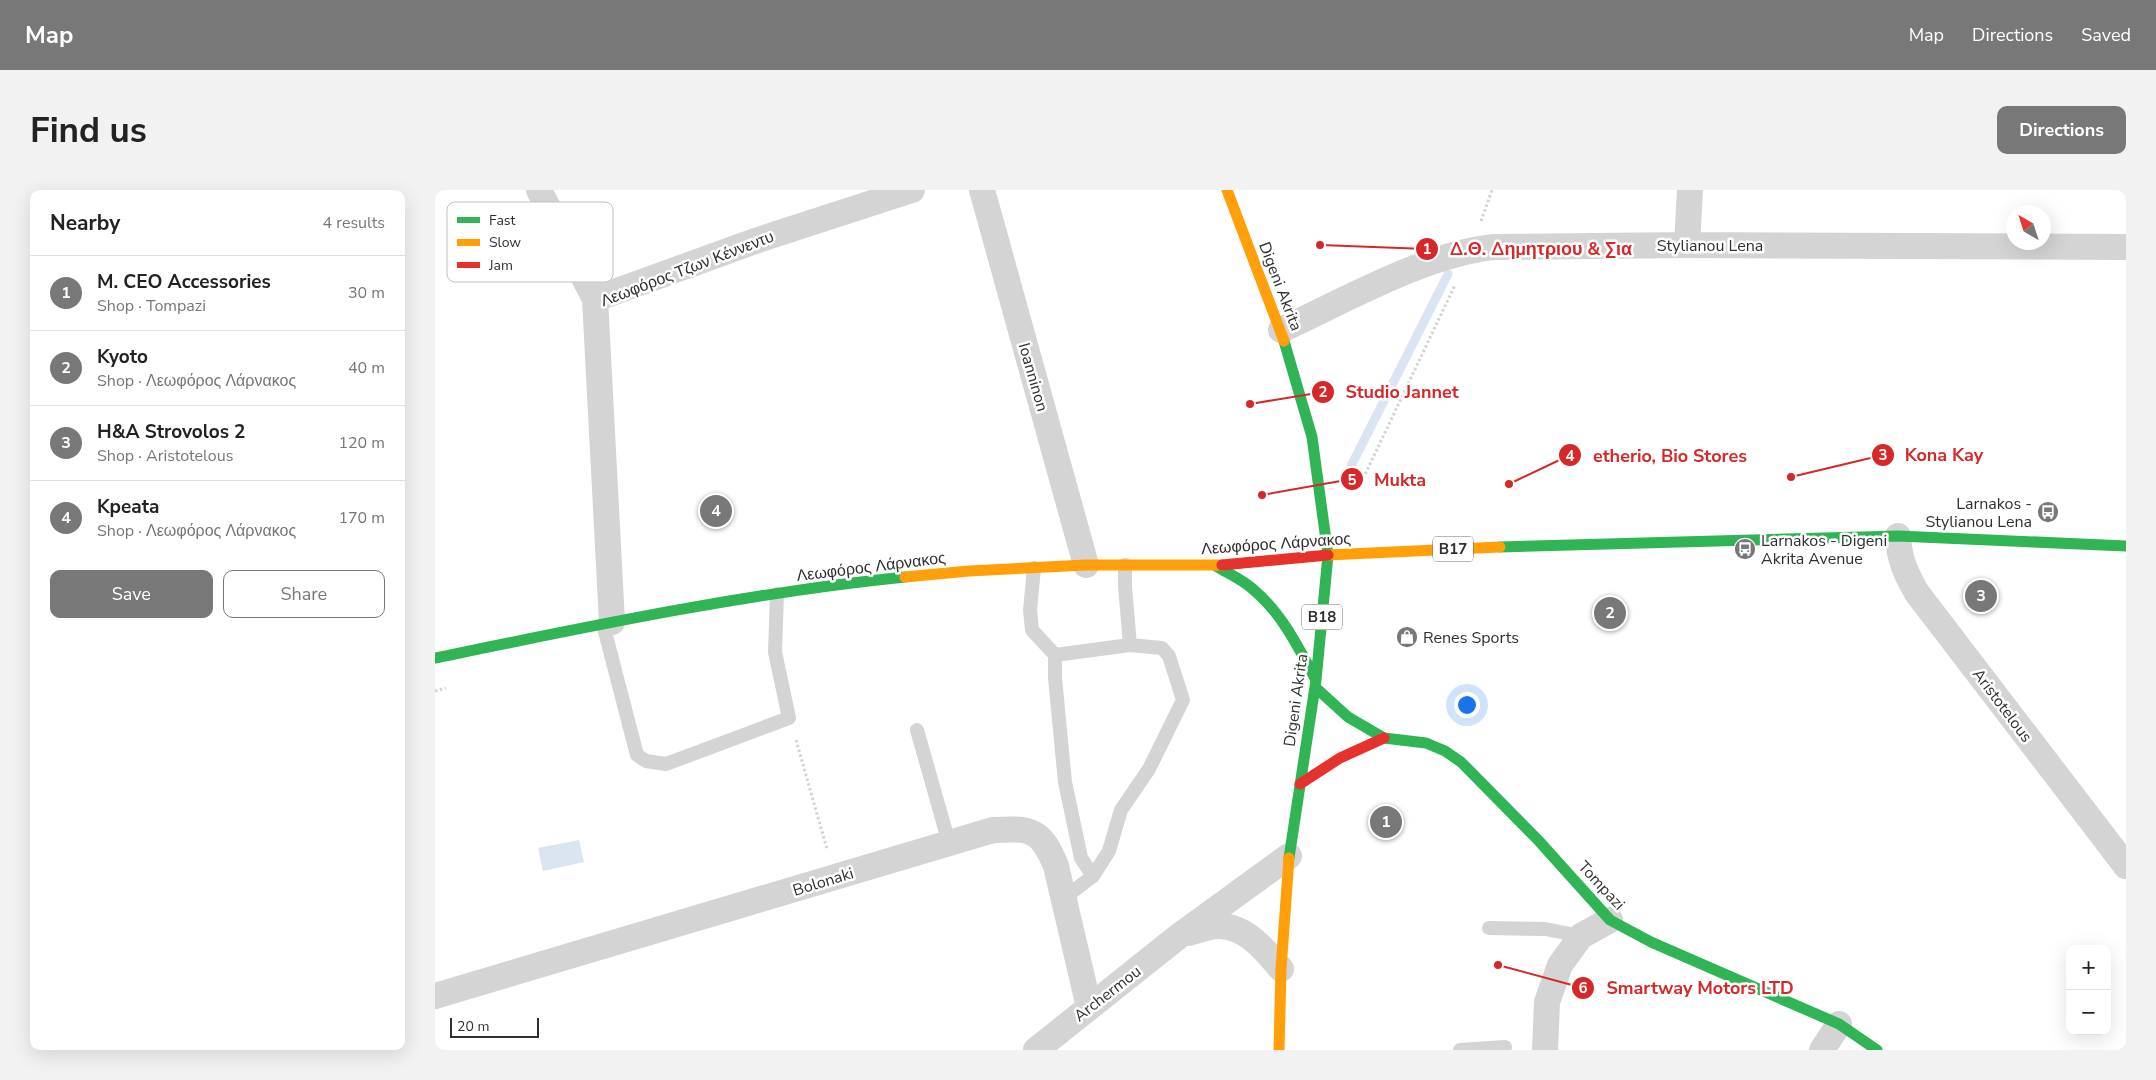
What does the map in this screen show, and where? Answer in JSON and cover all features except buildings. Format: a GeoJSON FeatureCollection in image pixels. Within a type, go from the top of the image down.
{"type":"FeatureCollection","features":[{"type":"Feature","properties":{"kind":"main road","name":"Digeni Akrita"},"geometry":{"type":"LineString","coordinates":[[1227,190],[1281,330],[1312,437],[1328,555],[1316,684],[1289,856],[1281,969],[1279,1050]]}},
{"type":"Feature","properties":{"kind":"main road","name":"Λεωφόρος Λάρνακος"},"geometry":{"type":"LineString","coordinates":[[435,658],[607,623],[849,582],[969,570],[1087,565],[1216,566],[1328,555],[1578,544],[1898,536],[2126,546]]}},
{"type":"Feature","properties":{"kind":"main road","name":"Tompazi"},"geometry":{"type":"LineString","coordinates":[[1216,566],[1245,583],[1267,603],[1292,637],[1316,684],[1348,717],[1384,738],[1426,743],[1445,751],[1461,762],[1538,840],[1610,920],[1651,942],[1839,1024],[1877,1050]]}},
{"type":"Feature","properties":{"kind":"main road"},"geometry":{"type":"LineString","coordinates":[[1300,784],[1321,768],[1340,757],[1384,738]]}},
{"type":"Feature","properties":{"kind":"street"},"geometry":{"type":"LineString","coordinates":[[539,190],[545,202]]}},
{"type":"Feature","properties":{"kind":"street","name":"Λεωφόρος Τζων Κέννεντυ"},"geometry":{"type":"LineString","coordinates":[[607,623],[595,299],[758,240],[912,190]]}},
{"type":"Feature","properties":{"kind":"street","name":"Ioanninon"},"geometry":{"type":"LineString","coordinates":[[982,190],[1087,565]]}},
{"type":"Feature","properties":{"kind":"street"},"geometry":{"type":"LineString","coordinates":[[1687,245],[1690,190]]}},
{"type":"Feature","properties":{"kind":"street","name":"Stylianou Lena"},"geometry":{"type":"LineString","coordinates":[[1281,330],[1386,281],[1438,260],[1472,249],[1494,247],[1687,245],[2126,247]]}},
{"type":"Feature","properties":{"kind":"street"},"geometry":{"type":"LineString","coordinates":[[586,282],[595,299]]}},
{"type":"Feature","properties":{"kind":"street","name":"Aristotelous"},"geometry":{"type":"LineString","coordinates":[[1898,536],[1899,554],[1905,574],[1917,593],[2126,866]]}},
{"type":"Feature","properties":{"kind":"street","name":"Bolonaki"},"geometry":{"type":"LineString","coordinates":[[435,996],[993,830],[1021,828],[1037,835],[1048,846],[1057,866],[1089,1007]]}},
{"type":"Feature","properties":{"kind":"street","name":"Archermou"},"geometry":{"type":"LineString","coordinates":[[1036,1050],[1179,936],[1289,856]]}},
{"type":"Feature","properties":{"kind":"street"},"geometry":{"type":"LineString","coordinates":[[1545,1050],[1547,1002],[1560,965],[1581,936],[1610,920]]}},
{"type":"Feature","properties":{"kind":"street","name":"Archermou"},"geometry":{"type":"LineString","coordinates":[[1179,936],[1219,926],[1230,928],[1246,934],[1261,945],[1281,969]]}},
{"type":"Feature","properties":{"kind":"street"},"geometry":{"type":"LineString","coordinates":[[1822,1050],[1839,1024]]}},
{"type":"Feature","properties":{"kind":"lane"},"geometry":{"type":"LineString","coordinates":[[1125,565],[1130,645]]}},
{"type":"Feature","properties":{"kind":"lane"},"geometry":{"type":"LineString","coordinates":[[1034,568],[1030,610],[1032,630],[1055,655],[1055,678],[1065,782],[1081,858],[1093,876]]}},
{"type":"Feature","properties":{"kind":"lane"},"geometry":{"type":"LineString","coordinates":[[607,623],[637,755],[646,761],[666,764],[789,718],[775,652],[777,594]]}},
{"type":"Feature","properties":{"kind":"lane"},"geometry":{"type":"LineString","coordinates":[[1055,655],[1130,645],[1162,648],[1169,656],[1183,700],[1149,769],[1121,810],[1109,851],[1093,876],[1064,898]]}},
{"type":"Feature","properties":{"kind":"lane"},"geometry":{"type":"LineString","coordinates":[[917,730],[949,843]]}},
{"type":"Feature","properties":{"kind":"lane"},"geometry":{"type":"LineString","coordinates":[[1489,928],[1545,929],[1581,936]]}},
{"type":"Feature","properties":{"kind":"lane"},"geometry":{"type":"LineString","coordinates":[[1460,1050],[1505,1047]]}},
{"type":"Feature","properties":{"kind":"path"},"geometry":{"type":"LineString","coordinates":[[1361,483],[1472,249],[1491,190]]}},
{"type":"Feature","properties":{"kind":"path"},"geometry":{"type":"LineString","coordinates":[[789,718],[828,852],[844,875]]}},
{"type":"Feature","properties":{"kind":"shaded area"},"geometry":{"type":"Polygon","coordinates":[[[579,840],[584,862],[543,871],[538,848],[579,840]]]}},
{"type":"Feature","properties":{"kind":"waterway"},"geometry":{"type":"LineString","coordinates":[[1351,466],[1448,274]]}},
{"type":"Feature","properties":{"kind":"traffic: fast"},"geometry":{"type":"LineString","coordinates":[[1284,341],[1312,437],[1328,555],[1316,680],[1289,858]]}},
{"type":"Feature","properties":{"kind":"traffic: fast"},"geometry":{"type":"LineString","coordinates":[[1500,547],[1898,536],[2126,546]]}},
{"type":"Feature","properties":{"kind":"traffic: fast"},"geometry":{"type":"LineString","coordinates":[[1216,566],[1241,580],[1265,600],[1290,633],[1316,680]]}},
{"type":"Feature","properties":{"kind":"traffic: fast"},"geometry":{"type":"LineString","coordinates":[[435,658],[728,601],[905,577]]}},
{"type":"Feature","properties":{"kind":"traffic: fast"},"geometry":{"type":"LineString","coordinates":[[1315,687],[1348,717],[1384,738],[1426,743],[1445,751],[1461,762],[1538,840],[1610,920],[1651,942],[1839,1024],[1877,1050]]}},
{"type":"Feature","properties":{"kind":"traffic: slow"},"geometry":{"type":"LineString","coordinates":[[1227,190],[1284,341]]}},
{"type":"Feature","properties":{"kind":"traffic: slow"},"geometry":{"type":"LineString","coordinates":[[1328,555],[1500,547]]}},
{"type":"Feature","properties":{"kind":"traffic: slow"},"geometry":{"type":"LineString","coordinates":[[905,577],[969,571],[1086,565],[1222,565]]}},
{"type":"Feature","properties":{"kind":"traffic: slow"},"geometry":{"type":"LineString","coordinates":[[1279,1050],[1281,969],[1289,858]]}},
{"type":"Feature","properties":{"kind":"traffic: jam"},"geometry":{"type":"LineString","coordinates":[[1222,565],[1328,555]]}},
{"type":"Feature","properties":{"kind":"traffic: jam"},"geometry":{"type":"LineString","coordinates":[[1300,784],[1340,758],[1384,738]]}},
{"type":"Feature","properties":{"kind":"place","name":"Δ.Θ. Δημητριου & Σια"},"geometry":{"type":"Point","coordinates":[1320,245]}},
{"type":"Feature","properties":{"kind":"place","name":"Studio Jannet"},"geometry":{"type":"Point","coordinates":[1250,404]}},
{"type":"Feature","properties":{"kind":"place","name":"Kona Kay"},"geometry":{"type":"Point","coordinates":[1791,477]}},
{"type":"Feature","properties":{"kind":"place","name":"etherio, Bio Stores"},"geometry":{"type":"Point","coordinates":[1509,484]}},
{"type":"Feature","properties":{"kind":"place","name":"Mukta"},"geometry":{"type":"Point","coordinates":[1262,495]}},
{"type":"Feature","properties":{"kind":"place","name":"Kpeata"},"geometry":{"type":"Point","coordinates":[716,511]}},
{"type":"Feature","properties":{"kind":"place","name":"Larnakos - Stylianou Lena"},"geometry":{"type":"Point","coordinates":[2048,512]}},
{"type":"Feature","properties":{"kind":"place","name":"Larnakos - Digeni Akrita Avenue"},"geometry":{"type":"Point","coordinates":[1745,549]}},
{"type":"Feature","properties":{"kind":"place","name":"H&A Strovolos 2"},"geometry":{"type":"Point","coordinates":[1981,596]}},
{"type":"Feature","properties":{"kind":"place","name":"Kyoto"},"geometry":{"type":"Point","coordinates":[1610,613]}},
{"type":"Feature","properties":{"kind":"place","name":"Renes Sports"},"geometry":{"type":"Point","coordinates":[1407,637]}},
{"type":"Feature","properties":{"kind":"place","name":"M. CEO Accessories"},"geometry":{"type":"Point","coordinates":[1386,822]}},
{"type":"Feature","properties":{"kind":"place","name":"Smartway Motors LTD"},"geometry":{"type":"Point","coordinates":[1498,965]}}]}
